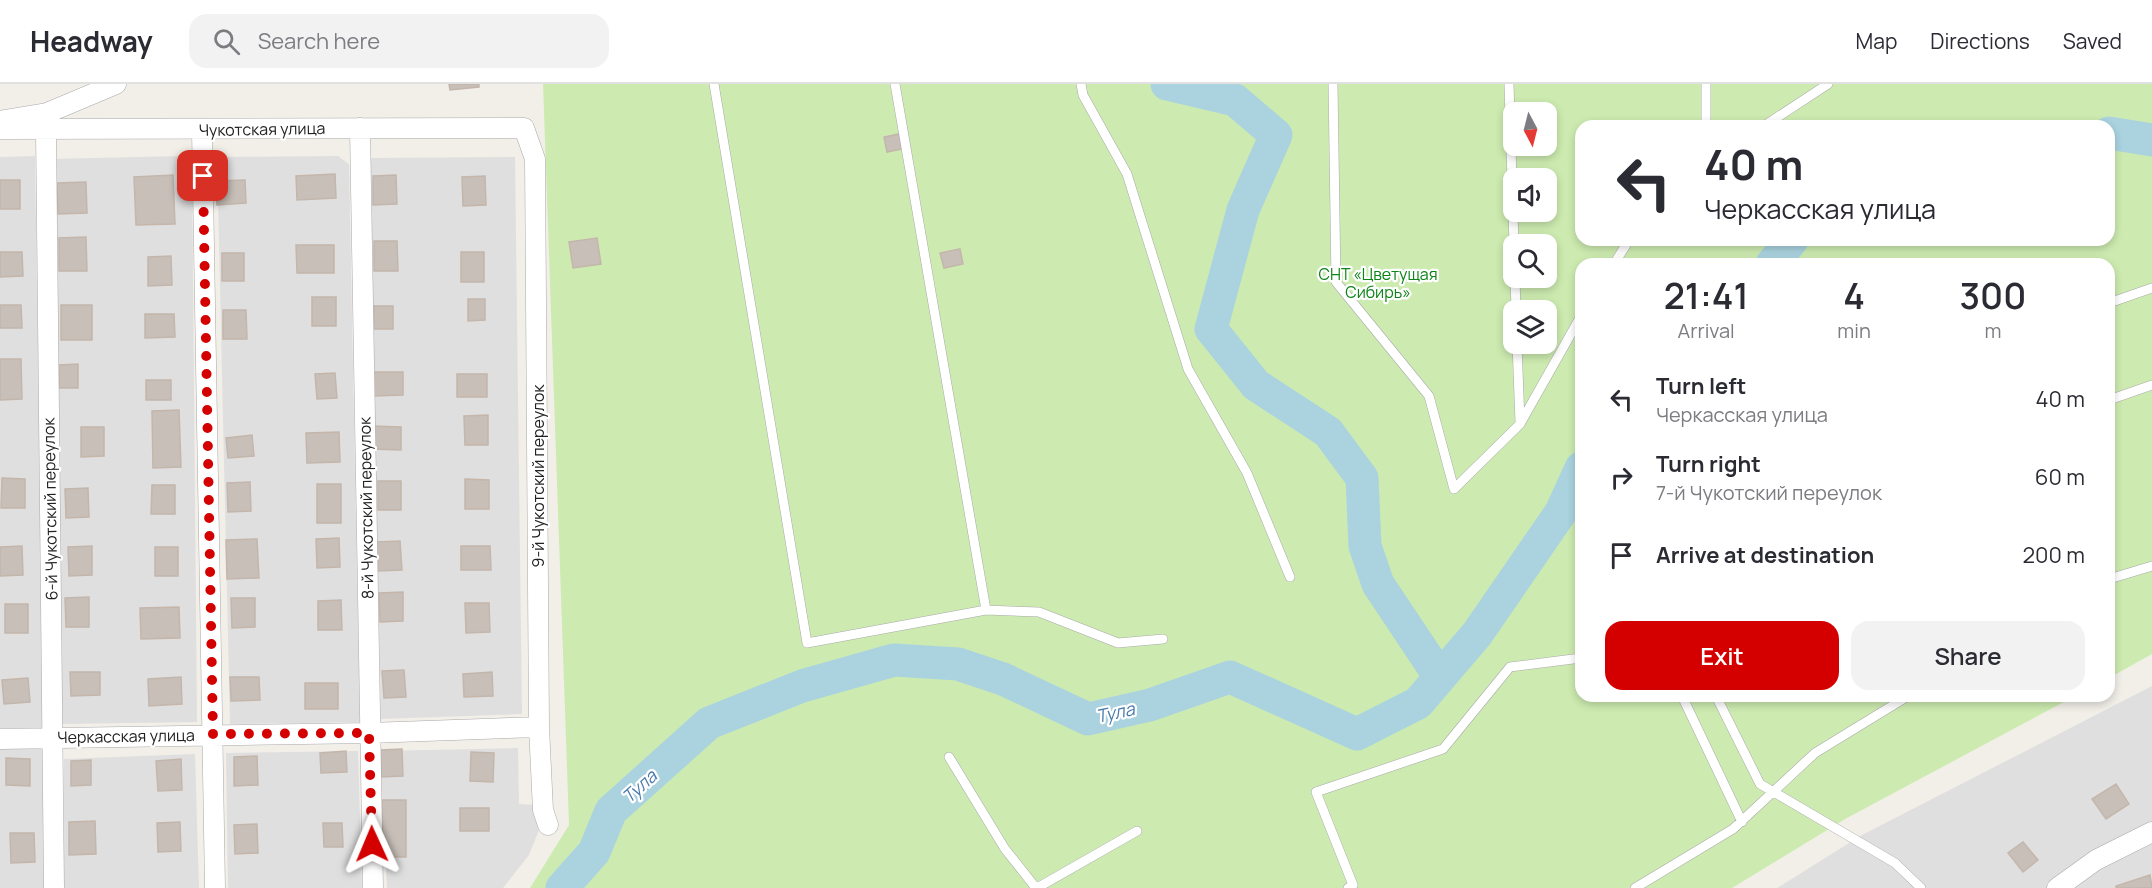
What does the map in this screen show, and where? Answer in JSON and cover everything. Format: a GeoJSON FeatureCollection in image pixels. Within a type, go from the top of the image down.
{"type":"FeatureCollection","features":[{"type":"Feature","properties":{"kind":"street"},"geometry":{"type":"LineString","coordinates":[[0,121],[47,113],[116,84]]}},
{"type":"Feature","properties":{"kind":"street","name":"8-й Чукотский переулок"},"geometry":{"type":"LineString","coordinates":[[360,128],[372,888]]}},
{"type":"Feature","properties":{"kind":"street","name":"Чукотская улица"},"geometry":{"type":"LineString","coordinates":[[0,129],[46,131],[524,128]]}},
{"type":"Feature","properties":{"kind":"street","name":"9-й Чукотский переулок"},"geometry":{"type":"LineString","coordinates":[[524,128],[535,159],[539,727],[543,810],[548,825]]}},
{"type":"Feature","properties":{"kind":"street"},"geometry":{"type":"LineString","coordinates":[[202,130],[215,888]]}},
{"type":"Feature","properties":{"kind":"street","name":"6-й Чукотский переулок"},"geometry":{"type":"LineString","coordinates":[[46,131],[54,888]]}},
{"type":"Feature","properties":{"kind":"street","name":"Черкасская улица"},"geometry":{"type":"LineString","coordinates":[[0,739],[369,733],[539,727]]}},
{"type":"Feature","properties":{"kind":"street"},"geometry":{"type":"LineString","coordinates":[[2057,888],[2096,860],[2152,832]]}},
{"type":"Feature","properties":{"kind":"lane"},"geometry":{"type":"LineString","coordinates":[[714,84],[807,643],[986,610],[1039,612],[1118,643],[1163,639]]}},
{"type":"Feature","properties":{"kind":"lane"},"geometry":{"type":"LineString","coordinates":[[895,84],[986,610]]}},
{"type":"Feature","properties":{"kind":"lane"},"geometry":{"type":"LineString","coordinates":[[1081,84],[1083,95],[1127,174],[1188,369],[1247,473],[1290,577]]}},
{"type":"Feature","properties":{"kind":"lane"},"geometry":{"type":"LineString","coordinates":[[1333,84],[1336,282],[1429,396],[1454,489],[1520,424],[1575,327]]}},
{"type":"Feature","properties":{"kind":"lane"},"geometry":{"type":"LineString","coordinates":[[1509,84],[1514,234]]}},
{"type":"Feature","properties":{"kind":"lane"},"geometry":{"type":"LineString","coordinates":[[1706,84],[1706,120]]}},
{"type":"Feature","properties":{"kind":"lane"},"geometry":{"type":"LineString","coordinates":[[1773,120],[1828,84]]}},
{"type":"Feature","properties":{"kind":"lane"},"geometry":{"type":"LineString","coordinates":[[2115,301],[2152,288]]}},
{"type":"Feature","properties":{"kind":"lane"},"geometry":{"type":"LineString","coordinates":[[1517,354],[1520,424]]}},
{"type":"Feature","properties":{"kind":"lane"},"geometry":{"type":"LineString","coordinates":[[2115,398],[2152,385]]}},
{"type":"Feature","properties":{"kind":"lane"},"geometry":{"type":"LineString","coordinates":[[2115,577],[2152,566]]}},
{"type":"Feature","properties":{"kind":"lane"},"geometry":{"type":"LineString","coordinates":[[1348,888],[1353,885],[1316,792],[1443,749],[1510,667],[1575,659]]}},
{"type":"Feature","properties":{"kind":"lane"},"geometry":{"type":"LineString","coordinates":[[1685,702],[1742,822]]}},
{"type":"Feature","properties":{"kind":"lane"},"geometry":{"type":"LineString","coordinates":[[1719,702],[1760,784],[1895,864],[1921,888]]}},
{"type":"Feature","properties":{"kind":"lane"},"geometry":{"type":"LineString","coordinates":[[1635,888],[1742,822],[1815,753],[1898,702]]}},
{"type":"Feature","properties":{"kind":"lane"},"geometry":{"type":"LineString","coordinates":[[949,757],[1005,849],[1037,888],[1137,831]]}},
{"type":"Feature","properties":{"kind":"shaded area"},"geometry":{"type":"Polygon","coordinates":[[[35,156],[44,728],[0,728],[0,157],[35,156]]]}},
{"type":"Feature","properties":{"kind":"shaded area"},"geometry":{"type":"Polygon","coordinates":[[[182,156],[192,166],[197,722],[60,724],[49,159],[182,156]]]}},
{"type":"Feature","properties":{"kind":"shaded area"},"geometry":{"type":"Polygon","coordinates":[[[338,156],[349,164],[360,722],[230,724],[217,157],[338,156]]]}},
{"type":"Feature","properties":{"kind":"shaded area"},"geometry":{"type":"Polygon","coordinates":[[[515,157],[522,714],[381,719],[369,158],[515,157]]]}},
{"type":"Feature","properties":{"kind":"shaded area"},"geometry":{"type":"Polygon","coordinates":[[[2152,686],[2152,888],[1777,888],[1862,835],[2152,686]]]}},
{"type":"Feature","properties":{"kind":"shaded area"},"geometry":{"type":"Polygon","coordinates":[[[45,742],[46,888],[0,888],[0,744],[45,742]]]}},
{"type":"Feature","properties":{"kind":"shaded area"},"geometry":{"type":"Polygon","coordinates":[[[518,748],[519,804],[537,805],[539,830],[529,855],[503,888],[387,888],[380,751],[518,748]]]}},
{"type":"Feature","properties":{"kind":"shaded area"},"geometry":{"type":"Polygon","coordinates":[[[358,751],[362,888],[228,888],[226,753],[358,751]]]}},
{"type":"Feature","properties":{"kind":"shaded area"},"geometry":{"type":"Polygon","coordinates":[[[195,754],[199,888],[64,888],[64,759],[195,754]]]}},
{"type":"Feature","properties":{"kind":"green space","name":"СНТ «Цветущая Сибирь»"},"geometry":{"type":"Polygon","coordinates":[[[543,84],[2152,84],[2152,654],[2115,675],[2115,258],[1575,258],[1575,702],[2064,702],[1847,818],[1732,888],[530,888],[569,825],[543,84]]]}},
{"type":"Feature","properties":{"kind":"building"},"geometry":{"type":"Polygon","coordinates":[[[449,84],[479,84],[479,87],[450,90],[449,84]]]}},
{"type":"Feature","properties":{"kind":"building"},"geometry":{"type":"Polygon","coordinates":[[[899,134],[902,149],[887,152],[884,137],[899,134]]]}},
{"type":"Feature","properties":{"kind":"building"},"geometry":{"type":"Polygon","coordinates":[[[335,174],[336,198],[297,200],[296,176],[335,174]]]}},
{"type":"Feature","properties":{"kind":"building"},"geometry":{"type":"Polygon","coordinates":[[[173,175],[175,224],[136,225],[134,177],[173,175]]]}},
{"type":"Feature","properties":{"kind":"building"},"geometry":{"type":"Polygon","coordinates":[[[396,175],[397,204],[373,205],[373,176],[396,175]]]}},
{"type":"Feature","properties":{"kind":"building"},"geometry":{"type":"Polygon","coordinates":[[[485,176],[486,205],[463,206],[462,177],[485,176]]]}},
{"type":"Feature","properties":{"kind":"building"},"geometry":{"type":"Polygon","coordinates":[[[0,180],[20,180],[20,209],[0,209],[0,180]]]}},
{"type":"Feature","properties":{"kind":"building"},"geometry":{"type":"Polygon","coordinates":[[[245,180],[246,203],[217,205],[216,181],[245,180]]]}},
{"type":"Feature","properties":{"kind":"building"},"geometry":{"type":"Polygon","coordinates":[[[86,182],[87,213],[58,214],[57,183],[86,182]]]}},
{"type":"Feature","properties":{"kind":"building"},"geometry":{"type":"Polygon","coordinates":[[[86,237],[87,271],[59,271],[59,238],[86,237]]]}},
{"type":"Feature","properties":{"kind":"building"},"geometry":{"type":"Polygon","coordinates":[[[597,238],[601,264],[573,268],[569,242],[597,238]]]}},
{"type":"Feature","properties":{"kind":"building"},"geometry":{"type":"Polygon","coordinates":[[[374,241],[397,241],[398,271],[374,271],[374,241]]]}},
{"type":"Feature","properties":{"kind":"building"},"geometry":{"type":"Polygon","coordinates":[[[296,245],[334,245],[334,273],[297,273],[296,245]]]}},
{"type":"Feature","properties":{"kind":"building"},"geometry":{"type":"Polygon","coordinates":[[[960,249],[963,264],[944,268],[940,253],[960,249]]]}},
{"type":"Feature","properties":{"kind":"building"},"geometry":{"type":"Polygon","coordinates":[[[0,252],[22,252],[23,276],[0,277],[0,252]]]}},
{"type":"Feature","properties":{"kind":"building"},"geometry":{"type":"Polygon","coordinates":[[[461,252],[484,252],[484,282],[461,282],[461,252]]]}},
{"type":"Feature","properties":{"kind":"building"},"geometry":{"type":"Polygon","coordinates":[[[222,253],[244,253],[244,281],[222,281],[222,253]]]}},
{"type":"Feature","properties":{"kind":"building"},"geometry":{"type":"Polygon","coordinates":[[[171,256],[172,285],[148,286],[148,257],[171,256]]]}},
{"type":"Feature","properties":{"kind":"building"},"geometry":{"type":"Polygon","coordinates":[[[312,297],[336,297],[336,326],[312,326],[312,297]]]}},
{"type":"Feature","properties":{"kind":"building"},"geometry":{"type":"Polygon","coordinates":[[[468,299],[485,299],[485,320],[468,321],[468,299]]]}},
{"type":"Feature","properties":{"kind":"building"},"geometry":{"type":"Polygon","coordinates":[[[0,305],[21,305],[22,328],[0,328],[0,305]]]}},
{"type":"Feature","properties":{"kind":"building"},"geometry":{"type":"Polygon","coordinates":[[[61,305],[92,305],[92,340],[61,340],[61,305]]]}},
{"type":"Feature","properties":{"kind":"building"},"geometry":{"type":"Polygon","coordinates":[[[374,306],[393,306],[393,329],[374,329],[374,306]]]}},
{"type":"Feature","properties":{"kind":"building"},"geometry":{"type":"Polygon","coordinates":[[[223,310],[246,310],[247,339],[223,339],[223,310]]]}},
{"type":"Feature","properties":{"kind":"building"},"geometry":{"type":"Polygon","coordinates":[[[145,314],[174,314],[175,337],[145,338],[145,314]]]}},
{"type":"Feature","properties":{"kind":"building"},"geometry":{"type":"Polygon","coordinates":[[[0,359],[21,359],[22,399],[0,400],[0,359]]]}},
{"type":"Feature","properties":{"kind":"building"},"geometry":{"type":"Polygon","coordinates":[[[78,364],[78,388],[59,388],[59,365],[78,364]]]}},
{"type":"Feature","properties":{"kind":"building"},"geometry":{"type":"Polygon","coordinates":[[[374,372],[403,372],[403,395],[374,396],[374,372]]]}},
{"type":"Feature","properties":{"kind":"building"},"geometry":{"type":"Polygon","coordinates":[[[335,373],[337,398],[317,399],[315,374],[335,373]]]}},
{"type":"Feature","properties":{"kind":"building"},"geometry":{"type":"Polygon","coordinates":[[[457,374],[487,374],[487,397],[457,397],[457,374]]]}},
{"type":"Feature","properties":{"kind":"building"},"geometry":{"type":"Polygon","coordinates":[[[146,380],[171,380],[171,400],[146,400],[146,380]]]}},
{"type":"Feature","properties":{"kind":"building"},"geometry":{"type":"Polygon","coordinates":[[[179,410],[181,467],[153,468],[152,411],[179,410]]]}},
{"type":"Feature","properties":{"kind":"building"},"geometry":{"type":"Polygon","coordinates":[[[488,415],[488,445],[465,445],[464,416],[488,415]]]}},
{"type":"Feature","properties":{"kind":"building"},"geometry":{"type":"Polygon","coordinates":[[[372,426],[401,427],[401,450],[371,449],[372,426]]]}},
{"type":"Feature","properties":{"kind":"building"},"geometry":{"type":"Polygon","coordinates":[[[81,427],[104,427],[104,456],[81,457],[81,427]]]}},
{"type":"Feature","properties":{"kind":"building"},"geometry":{"type":"Polygon","coordinates":[[[339,432],[340,462],[307,463],[306,433],[339,432]]]}},
{"type":"Feature","properties":{"kind":"building"},"geometry":{"type":"Polygon","coordinates":[[[252,435],[254,456],[228,458],[226,438],[252,435]]]}},
{"type":"Feature","properties":{"kind":"building"},"geometry":{"type":"Polygon","coordinates":[[[2,478],[25,479],[25,508],[1,508],[2,478]]]}},
{"type":"Feature","properties":{"kind":"building"},"geometry":{"type":"Polygon","coordinates":[[[465,479],[489,480],[489,509],[465,509],[465,479]]]}},
{"type":"Feature","properties":{"kind":"building"},"geometry":{"type":"Polygon","coordinates":[[[378,481],[401,481],[401,510],[378,510],[378,481]]]}},
{"type":"Feature","properties":{"kind":"building"},"geometry":{"type":"Polygon","coordinates":[[[250,482],[251,511],[228,512],[227,483],[250,482]]]}},
{"type":"Feature","properties":{"kind":"building"},"geometry":{"type":"Polygon","coordinates":[[[317,484],[341,484],[341,523],[317,523],[317,484]]]}},
{"type":"Feature","properties":{"kind":"building"},"geometry":{"type":"Polygon","coordinates":[[[152,485],[175,485],[175,514],[151,514],[152,485]]]}},
{"type":"Feature","properties":{"kind":"building"},"geometry":{"type":"Polygon","coordinates":[[[88,488],[89,517],[66,518],[65,489],[88,488]]]}},
{"type":"Feature","properties":{"kind":"building"},"geometry":{"type":"Polygon","coordinates":[[[339,538],[340,567],[317,568],[316,539],[339,538]]]}},
{"type":"Feature","properties":{"kind":"building"},"geometry":{"type":"Polygon","coordinates":[[[257,539],[259,578],[227,579],[226,540],[257,539]]]}},
{"type":"Feature","properties":{"kind":"building"},"geometry":{"type":"Polygon","coordinates":[[[400,541],[402,570],[378,571],[377,542],[400,541]]]}},
{"type":"Feature","properties":{"kind":"building"},"geometry":{"type":"Polygon","coordinates":[[[22,546],[23,575],[0,576],[0,547],[22,546]]]}},
{"type":"Feature","properties":{"kind":"building"},"geometry":{"type":"Polygon","coordinates":[[[92,546],[92,575],[69,576],[68,547],[92,546]]]}},
{"type":"Feature","properties":{"kind":"building"},"geometry":{"type":"Polygon","coordinates":[[[461,546],[490,546],[491,570],[461,570],[461,546]]]}},
{"type":"Feature","properties":{"kind":"building"},"geometry":{"type":"Polygon","coordinates":[[[155,547],[178,547],[178,576],[155,576],[155,547]]]}},
{"type":"Feature","properties":{"kind":"building"},"geometry":{"type":"Polygon","coordinates":[[[403,592],[403,621],[380,622],[379,593],[403,592]]]}},
{"type":"Feature","properties":{"kind":"building"},"geometry":{"type":"Polygon","coordinates":[[[89,597],[89,627],[66,627],[65,598],[89,597]]]}},
{"type":"Feature","properties":{"kind":"building"},"geometry":{"type":"Polygon","coordinates":[[[231,598],[255,598],[255,627],[232,628],[231,598]]]}},
{"type":"Feature","properties":{"kind":"building"},"geometry":{"type":"Polygon","coordinates":[[[341,600],[342,630],[318,630],[318,601],[341,600]]]}},
{"type":"Feature","properties":{"kind":"building"},"geometry":{"type":"Polygon","coordinates":[[[465,603],[489,603],[490,632],[466,633],[465,603]]]}},
{"type":"Feature","properties":{"kind":"building"},"geometry":{"type":"Polygon","coordinates":[[[5,604],[28,604],[28,633],[5,633],[5,604]]]}},
{"type":"Feature","properties":{"kind":"building"},"geometry":{"type":"Polygon","coordinates":[[[179,607],[180,638],[141,639],[140,608],[179,607]]]}},
{"type":"Feature","properties":{"kind":"building"},"geometry":{"type":"Polygon","coordinates":[[[404,670],[406,697],[384,698],[382,671],[404,670]]]}},
{"type":"Feature","properties":{"kind":"building"},"geometry":{"type":"Polygon","coordinates":[[[70,672],[100,672],[100,695],[71,696],[70,672]]]}},
{"type":"Feature","properties":{"kind":"building"},"geometry":{"type":"Polygon","coordinates":[[[492,672],[493,696],[464,697],[463,674],[492,672]]]}},
{"type":"Feature","properties":{"kind":"building"},"geometry":{"type":"Polygon","coordinates":[[[181,677],[182,704],[149,706],[148,679],[181,677]]]}},
{"type":"Feature","properties":{"kind":"building"},"geometry":{"type":"Polygon","coordinates":[[[230,677],[259,677],[260,700],[231,701],[230,677]]]}},
{"type":"Feature","properties":{"kind":"building"},"geometry":{"type":"Polygon","coordinates":[[[28,678],[30,702],[4,704],[2,680],[28,678]]]}},
{"type":"Feature","properties":{"kind":"building"},"geometry":{"type":"Polygon","coordinates":[[[305,683],[338,683],[338,709],[305,709],[305,683]]]}},
{"type":"Feature","properties":{"kind":"building"},"geometry":{"type":"Polygon","coordinates":[[[402,749],[403,776],[381,777],[380,750],[402,749]]]}},
{"type":"Feature","properties":{"kind":"building"},"geometry":{"type":"Polygon","coordinates":[[[346,751],[347,772],[321,773],[320,753],[346,751]]]}},
{"type":"Feature","properties":{"kind":"building"},"geometry":{"type":"Polygon","coordinates":[[[471,752],[494,753],[493,782],[470,781],[471,752]]]}},
{"type":"Feature","properties":{"kind":"building"},"geometry":{"type":"Polygon","coordinates":[[[257,756],[258,785],[234,786],[234,757],[257,756]]]}},
{"type":"Feature","properties":{"kind":"building"},"geometry":{"type":"Polygon","coordinates":[[[6,758],[30,759],[30,786],[6,785],[6,758]]]}},
{"type":"Feature","properties":{"kind":"building"},"geometry":{"type":"Polygon","coordinates":[[[181,759],[182,790],[158,791],[156,761],[181,759]]]}},
{"type":"Feature","properties":{"kind":"building"},"geometry":{"type":"Polygon","coordinates":[[[91,760],[91,785],[71,786],[71,761],[91,760]]]}},
{"type":"Feature","properties":{"kind":"building"},"geometry":{"type":"Polygon","coordinates":[[[2116,784],[2129,804],[2106,819],[2092,799],[2116,784]]]}},
{"type":"Feature","properties":{"kind":"building"},"geometry":{"type":"Polygon","coordinates":[[[382,800],[406,800],[406,857],[383,857],[382,800]]]}},
{"type":"Feature","properties":{"kind":"building"},"geometry":{"type":"Polygon","coordinates":[[[460,808],[489,808],[489,831],[460,831],[460,808]]]}},
{"type":"Feature","properties":{"kind":"building"},"geometry":{"type":"Polygon","coordinates":[[[95,821],[96,854],[69,855],[69,822],[95,821]]]}},
{"type":"Feature","properties":{"kind":"building"},"geometry":{"type":"Polygon","coordinates":[[[180,822],[181,851],[158,852],[157,823],[180,822]]]}},
{"type":"Feature","properties":{"kind":"building"},"geometry":{"type":"Polygon","coordinates":[[[323,823],[342,823],[343,847],[324,847],[323,823]]]}},
{"type":"Feature","properties":{"kind":"building"},"geometry":{"type":"Polygon","coordinates":[[[257,824],[258,853],[235,854],[234,825],[257,824]]]}},
{"type":"Feature","properties":{"kind":"building"},"geometry":{"type":"Polygon","coordinates":[[[10,833],[34,833],[35,862],[11,863],[10,833]]]}},
{"type":"Feature","properties":{"kind":"building"},"geometry":{"type":"Polygon","coordinates":[[[2023,842],[2038,860],[2023,872],[2008,853],[2023,842]]]}},
{"type":"Feature","properties":{"kind":"building"},"geometry":{"type":"Polygon","coordinates":[[[2150,875],[2152,888],[2116,888],[2116,886],[2150,875]]]}},
{"type":"Feature","properties":{"kind":"waterway"},"geometry":{"type":"LineString","coordinates":[[1167,84],[1235,100],[1276,135],[1243,210],[1211,329],[1256,385],[1328,432],[1362,478],[1365,546],[1378,584],[1440,677]]}},
{"type":"Feature","properties":{"kind":"waterway","name":"Тула"},"geometry":{"type":"LineString","coordinates":[[2115,134],[2152,140]]}},
{"type":"Feature","properties":{"kind":"waterway","name":"Тула"},"geometry":{"type":"LineString","coordinates":[[1777,258],[1787,246]]}},
{"type":"Feature","properties":{"kind":"waterway","name":"Тула"},"geometry":{"type":"LineString","coordinates":[[562,888],[594,852],[611,811],[709,723],[802,686],[894,660],[958,664],[1003,679],[1088,719],[1150,705],[1230,677],[1357,734],[1418,703],[1477,634],[1561,512],[1575,481]]}},
{"type":"Feature","properties":{"kind":"route"},"geometry":{"type":"LineString","coordinates":[[203,176],[213,734],[369,733],[372,844]]}}]}
